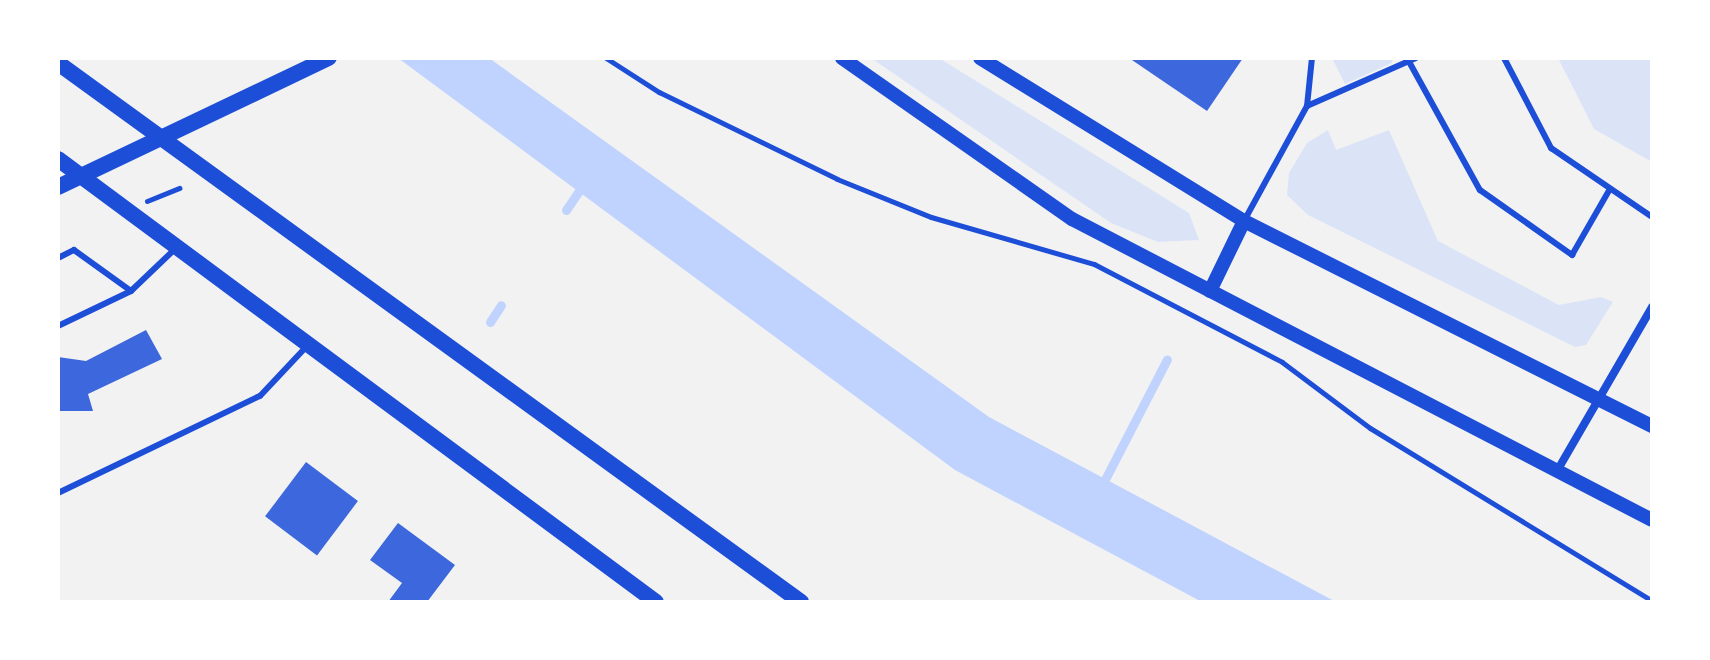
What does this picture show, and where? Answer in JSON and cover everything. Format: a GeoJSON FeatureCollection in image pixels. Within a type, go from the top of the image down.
{"type":"FeatureCollection","features":[{"type":"Feature","properties":{"kind":"main road"},"geometry":{"type":"LineString","coordinates":[[58,187],[329,58]]}},
{"type":"Feature","properties":{"kind":"main road"},"geometry":{"type":"LineString","coordinates":[[58,63],[157,140],[801,602]]}},
{"type":"Feature","properties":{"kind":"main road"},"geometry":{"type":"LineString","coordinates":[[58,159],[175,249],[656,602]]}},
{"type":"Feature","properties":{"kind":"street"},"geometry":{"type":"LineString","coordinates":[[842,58],[1072,219],[1652,520]]}},
{"type":"Feature","properties":{"kind":"street"},"geometry":{"type":"LineString","coordinates":[[980,58],[1244,221],[1652,426]]}},
{"type":"Feature","properties":{"kind":"street"},"geometry":{"type":"LineString","coordinates":[[1210,291],[1244,221]]}},
{"type":"Feature","properties":{"kind":"street"},"geometry":{"type":"LineString","coordinates":[[1557,471],[1597,397],[1652,307]]}},
{"type":"Feature","properties":{"kind":"lane"},"geometry":{"type":"LineString","coordinates":[[1244,221],[1307,106],[1312,58]]}},
{"type":"Feature","properties":{"kind":"lane"},"geometry":{"type":"LineString","coordinates":[[1504,58],[1551,148],[1652,217]]}},
{"type":"Feature","properties":{"kind":"lane"},"geometry":{"type":"LineString","coordinates":[[1307,106],[1411,59],[1480,190],[1572,255],[1610,189]]}},
{"type":"Feature","properties":{"kind":"lane"},"geometry":{"type":"LineString","coordinates":[[58,326],[131,291],[175,249]]}},
{"type":"Feature","properties":{"kind":"lane"},"geometry":{"type":"LineString","coordinates":[[58,258],[74,250],[131,291]]}},
{"type":"Feature","properties":{"kind":"lane"},"geometry":{"type":"LineString","coordinates":[[58,493],[260,396],[307,345]]}},
{"type":"Feature","properties":{"kind":"path"},"geometry":{"type":"LineString","coordinates":[[606,58],[659,92],[837,179],[1121,278],[1282,362],[1370,428],[1652,601]]}},
{"type":"Feature","properties":{"kind":"path"},"geometry":{"type":"LineString","coordinates":[[142,202],[179,188]]}},
{"type":"Feature","properties":{"kind":"shaded area"},"geometry":{"type":"Polygon","coordinates":[[[871,58],[939,58],[1189,213],[1199,240],[1158,242],[1111,223],[871,58]]]}},
{"type":"Feature","properties":{"kind":"shaded area"},"geometry":{"type":"Polygon","coordinates":[[[1332,58],[1392,58],[1392,63],[1345,84],[1332,58]]]}},
{"type":"Feature","properties":{"kind":"shaded area"},"geometry":{"type":"Polygon","coordinates":[[[1558,58],[1652,58],[1652,162],[1594,129],[1558,58]]]}},
{"type":"Feature","properties":{"kind":"shaded area"},"geometry":{"type":"Polygon","coordinates":[[[1328,130],[1336,150],[1389,130],[1438,241],[1559,305],[1601,297],[1613,302],[1586,345],[1575,347],[1308,215],[1287,195],[1289,173],[1307,143],[1328,130]]]}},
{"type":"Feature","properties":{"kind":"water"},"geometry":{"type":"Polygon","coordinates":[[[398,58],[489,58],[989,417],[1336,602],[1202,602],[955,470],[398,58]]]}},
{"type":"Feature","properties":{"kind":"building"},"geometry":{"type":"Polygon","coordinates":[[[1129,58],[1243,58],[1207,111],[1129,58]]]}},
{"type":"Feature","properties":{"kind":"building"},"geometry":{"type":"Polygon","coordinates":[[[146,330],[162,359],[88,394],[93,411],[58,411],[58,357],[86,361],[146,330]]]}},
{"type":"Feature","properties":{"kind":"building"},"geometry":{"type":"Polygon","coordinates":[[[306,462],[358,501],[317,555],[265,516],[306,462]]]}},
{"type":"Feature","properties":{"kind":"building"},"geometry":{"type":"Polygon","coordinates":[[[398,523],[455,565],[427,602],[388,602],[402,583],[370,560],[398,523]]]}},
{"type":"Feature","properties":{"kind":"waterway"},"geometry":{"type":"LineString","coordinates":[[566,210],[584,183]]}},
{"type":"Feature","properties":{"kind":"waterway"},"geometry":{"type":"LineString","coordinates":[[490,322],[501,305]]}},
{"type":"Feature","properties":{"kind":"waterway"},"geometry":{"type":"LineString","coordinates":[[1099,491],[1167,359]]}}]}
